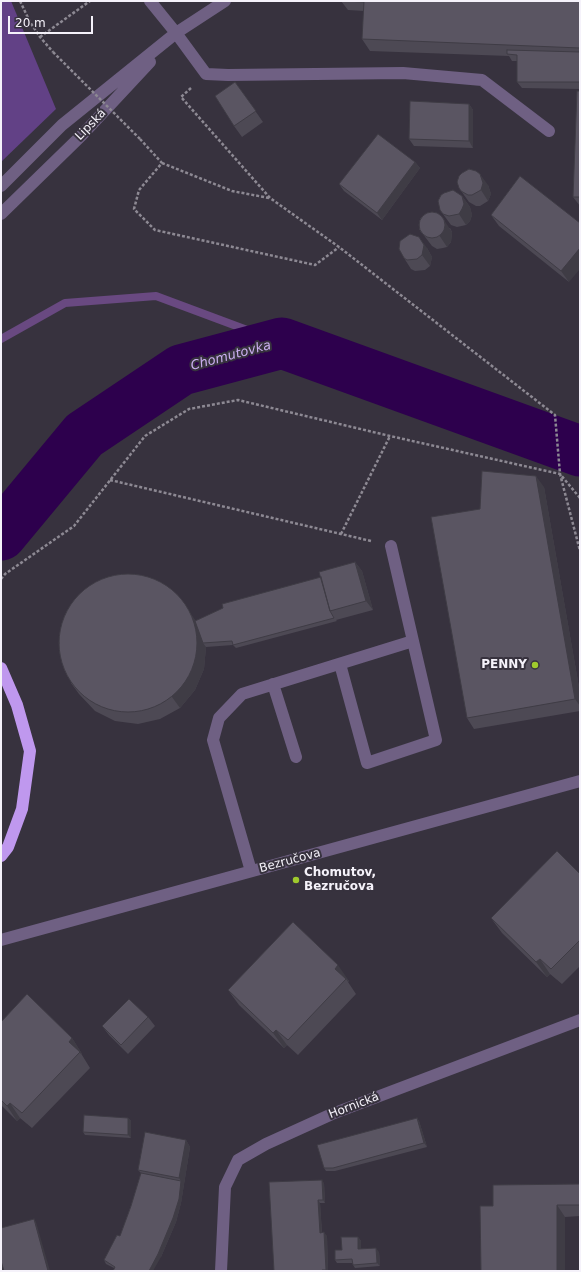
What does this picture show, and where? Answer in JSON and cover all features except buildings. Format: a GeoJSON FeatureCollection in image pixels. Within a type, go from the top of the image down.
{"type":"FeatureCollection","features":[{"type":"Feature","properties":{"kind":"highway"},"geometry":{"type":"LineString","coordinates":[[1,668],[17,704],[30,751],[22,809],[8,847],[1,856]]}},
{"type":"Feature","properties":{"kind":"street"},"geometry":{"type":"LineString","coordinates":[[150,1],[206,74],[403,73],[482,80],[549,131]]}},
{"type":"Feature","properties":{"kind":"street","name":"Lipská"},"geometry":{"type":"LineString","coordinates":[[1,186],[62,125],[176,34],[225,1]]}},
{"type":"Feature","properties":{"kind":"street","name":"Lipská"},"geometry":{"type":"LineString","coordinates":[[1,214],[82,135],[176,34]]}},
{"type":"Feature","properties":{"kind":"street"},"geometry":{"type":"LineString","coordinates":[[340,664],[367,763],[436,740],[391,546]]}},
{"type":"Feature","properties":{"kind":"street"},"geometry":{"type":"LineString","coordinates":[[251,871],[213,740],[219,718],[242,694],[412,641]]}},
{"type":"Feature","properties":{"kind":"street"},"geometry":{"type":"LineString","coordinates":[[273,684],[296,757]]}},
{"type":"Feature","properties":{"kind":"street","name":"Bezručova"},"geometry":{"type":"LineString","coordinates":[[1,940],[580,782]]}},
{"type":"Feature","properties":{"kind":"street","name":"Hornická"},"geometry":{"type":"LineString","coordinates":[[221,1271],[225,1187],[238,1160],[266,1144],[332,1114],[580,1020]]}},
{"type":"Feature","properties":{"kind":"path"},"geometry":{"type":"LineString","coordinates":[[20,1],[30,22],[53,52],[162,163],[232,191],[270,198]]}},
{"type":"Feature","properties":{"kind":"path"},"geometry":{"type":"LineString","coordinates":[[40,37],[90,1]]}},
{"type":"Feature","properties":{"kind":"path"},"geometry":{"type":"LineString","coordinates":[[206,74],[181,97],[270,198],[339,248],[555,415],[560,474],[580,551]]}},
{"type":"Feature","properties":{"kind":"path"},"geometry":{"type":"LineString","coordinates":[[162,163],[139,190],[134,209],[155,230],[315,265],[339,248]]}},
{"type":"Feature","properties":{"kind":"path"},"geometry":{"type":"LineString","coordinates":[[1,579],[5,574],[74,526],[145,436],[189,409],[238,400],[560,474],[580,498]]}},
{"type":"Feature","properties":{"kind":"path"},"geometry":{"type":"LineString","coordinates":[[342,534],[390,436]]}},
{"type":"Feature","properties":{"kind":"path"},"geometry":{"type":"LineString","coordinates":[[110,480],[391,546]]}},
{"type":"Feature","properties":{"kind":"shaded area"},"geometry":{"type":"Polygon","coordinates":[[[1,1],[11,1],[56,109],[1,162],[1,1]]]}},
{"type":"Feature","properties":{"kind":"waterway"},"geometry":{"type":"LineString","coordinates":[[1,339],[65,303],[156,296],[282,343]]}},
{"type":"Feature","properties":{"kind":"waterway","name":"Chomutovka"},"geometry":{"type":"LineString","coordinates":[[1,535],[84,435],[181,370],[282,343],[580,451]]}},
{"type":"Feature","properties":{"kind":"place","name":"PENNY"},"geometry":{"type":"Point","coordinates":[535,665]}},
{"type":"Feature","properties":{"kind":"place","name":"Chomutov, Bezručova"},"geometry":{"type":"Point","coordinates":[296,880]}}]}
